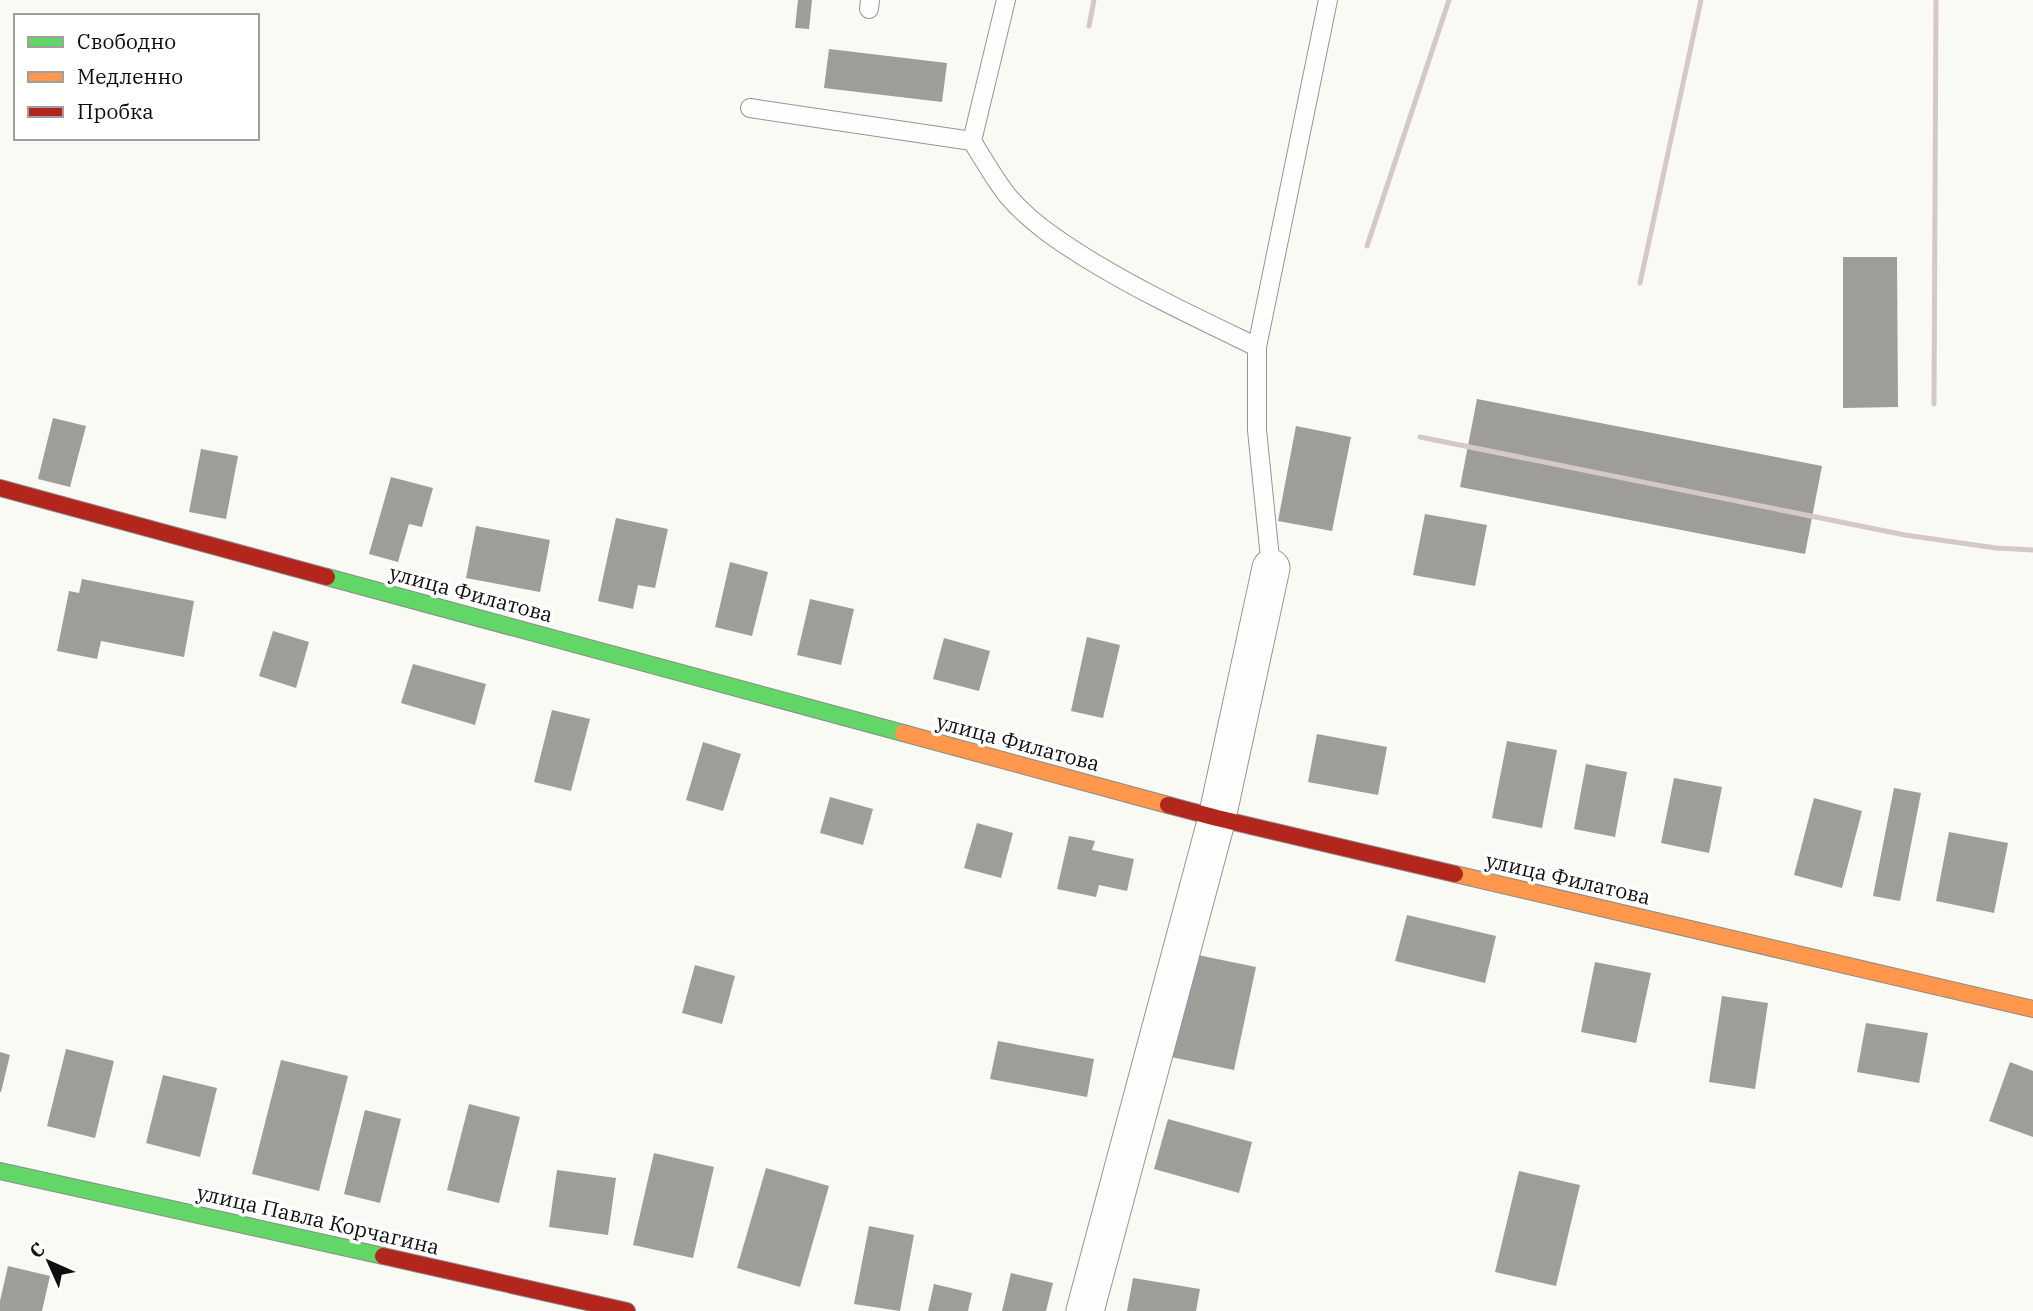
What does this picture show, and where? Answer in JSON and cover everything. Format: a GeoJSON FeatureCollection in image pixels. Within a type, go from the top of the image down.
{"type":"FeatureCollection","features":[{"type":"Feature","properties":{"kind":"street","name":"улица Филатова"},"geometry":{"type":"LineString","coordinates":[[0,488],[1217,818],[2033,1009]]}},
{"type":"Feature","properties":{"kind":"street"},"geometry":{"type":"LineString","coordinates":[[1085,1311],[1217,818],[1271,568]]}},
{"type":"Feature","properties":{"kind":"street","name":"улица Павла Корчагина"},"geometry":{"type":"LineString","coordinates":[[0,1171],[627,1311]]}},
{"type":"Feature","properties":{"kind":"lane"},"geometry":{"type":"LineString","coordinates":[[1006,0],[972,141],[990,172],[1008,196],[1050,235],[1148,294],[1257,347]]}},
{"type":"Feature","properties":{"kind":"lane"},"geometry":{"type":"LineString","coordinates":[[1271,568],[1257,429],[1257,347],[1328,0]]}},
{"type":"Feature","properties":{"kind":"lane"},"geometry":{"type":"LineString","coordinates":[[750,108],[972,141]]}},
{"type":"Feature","properties":{"kind":"building"},"geometry":{"type":"Polygon","coordinates":[[[798,0],[812,0],[809,29],[795,28],[798,0]]]}},
{"type":"Feature","properties":{"kind":"building"},"geometry":{"type":"Polygon","coordinates":[[[829,49],[947,63],[942,102],[824,88],[829,49]]]}},
{"type":"Feature","properties":{"kind":"building"},"geometry":{"type":"Polygon","coordinates":[[[1843,257],[1897,257],[1898,407],[1843,408],[1843,257]]]}},
{"type":"Feature","properties":{"kind":"building"},"geometry":{"type":"Polygon","coordinates":[[[1477,399],[1822,466],[1805,554],[1460,487],[1477,399]]]}},
{"type":"Feature","properties":{"kind":"building"},"geometry":{"type":"Polygon","coordinates":[[[53,418],[86,426],[70,487],[38,479],[53,418]]]}},
{"type":"Feature","properties":{"kind":"building"},"geometry":{"type":"Polygon","coordinates":[[[1296,426],[1351,437],[1332,531],[1278,521],[1296,426]]]}},
{"type":"Feature","properties":{"kind":"building"},"geometry":{"type":"Polygon","coordinates":[[[201,449],[238,456],[226,519],[189,512],[201,449]]]}},
{"type":"Feature","properties":{"kind":"building"},"geometry":{"type":"Polygon","coordinates":[[[391,477],[433,488],[422,527],[409,524],[398,562],[369,554],[391,477]]]}},
{"type":"Feature","properties":{"kind":"building"},"geometry":{"type":"Polygon","coordinates":[[[1425,514],[1487,525],[1475,586],[1413,575],[1425,514]]]}},
{"type":"Feature","properties":{"kind":"building"},"geometry":{"type":"Polygon","coordinates":[[[616,518],[668,529],[655,588],[638,585],[633,609],[598,601],[616,518]]]}},
{"type":"Feature","properties":{"kind":"building"},"geometry":{"type":"Polygon","coordinates":[[[476,526],[550,540],[540,592],[466,578],[476,526]]]}},
{"type":"Feature","properties":{"kind":"building"},"geometry":{"type":"Polygon","coordinates":[[[730,562],[768,572],[752,636],[715,627],[730,562]]]}},
{"type":"Feature","properties":{"kind":"building"},"geometry":{"type":"Polygon","coordinates":[[[82,579],[194,601],[184,657],[101,641],[97,659],[57,651],[69,591],[79,593],[82,579]]]}},
{"type":"Feature","properties":{"kind":"building"},"geometry":{"type":"Polygon","coordinates":[[[810,599],[854,609],[841,665],[797,655],[810,599]]]}},
{"type":"Feature","properties":{"kind":"building"},"geometry":{"type":"Polygon","coordinates":[[[273,631],[309,642],[296,688],[259,676],[273,631]]]}},
{"type":"Feature","properties":{"kind":"building"},"geometry":{"type":"Polygon","coordinates":[[[1087,637],[1120,645],[1103,718],[1071,711],[1087,637]]]}},
{"type":"Feature","properties":{"kind":"building"},"geometry":{"type":"Polygon","coordinates":[[[944,638],[990,651],[979,691],[933,679],[944,638]]]}},
{"type":"Feature","properties":{"kind":"building"},"geometry":{"type":"Polygon","coordinates":[[[413,664],[486,684],[475,725],[401,703],[413,664]]]}},
{"type":"Feature","properties":{"kind":"building"},"geometry":{"type":"Polygon","coordinates":[[[552,710],[590,719],[571,791],[534,782],[552,710]]]}},
{"type":"Feature","properties":{"kind":"building"},"geometry":{"type":"Polygon","coordinates":[[[1317,734],[1387,747],[1378,795],[1308,782],[1317,734]]]}},
{"type":"Feature","properties":{"kind":"building"},"geometry":{"type":"Polygon","coordinates":[[[1507,741],[1557,750],[1542,828],[1492,818],[1507,741]]]}},
{"type":"Feature","properties":{"kind":"building"},"geometry":{"type":"Polygon","coordinates":[[[703,742],[741,754],[723,811],[686,800],[703,742]]]}},
{"type":"Feature","properties":{"kind":"building"},"geometry":{"type":"Polygon","coordinates":[[[1586,764],[1627,772],[1615,837],[1574,829],[1586,764]]]}},
{"type":"Feature","properties":{"kind":"building"},"geometry":{"type":"Polygon","coordinates":[[[1674,778],[1722,787],[1709,853],[1661,843],[1674,778]]]}},
{"type":"Feature","properties":{"kind":"building"},"geometry":{"type":"Polygon","coordinates":[[[1894,788],[1921,793],[1900,901],[1873,896],[1894,788]]]}},
{"type":"Feature","properties":{"kind":"building"},"geometry":{"type":"Polygon","coordinates":[[[830,797],[873,809],[863,845],[820,833],[830,797]]]}},
{"type":"Feature","properties":{"kind":"building"},"geometry":{"type":"Polygon","coordinates":[[[1814,798],[1862,811],[1842,888],[1794,875],[1814,798]]]}},
{"type":"Feature","properties":{"kind":"building"},"geometry":{"type":"Polygon","coordinates":[[[977,823],[1013,833],[1001,878],[964,868],[977,823]]]}},
{"type":"Feature","properties":{"kind":"building"},"geometry":{"type":"Polygon","coordinates":[[[1949,832],[2008,843],[1994,913],[1936,901],[1949,832]]]}},
{"type":"Feature","properties":{"kind":"building"},"geometry":{"type":"Polygon","coordinates":[[[1069,836],[1095,841],[1092,850],[1134,859],[1127,891],[1099,885],[1096,897],[1057,889],[1069,836]]]}},
{"type":"Feature","properties":{"kind":"building"},"geometry":{"type":"Polygon","coordinates":[[[1407,915],[1496,936],[1485,983],[1395,961],[1407,915]]]}},
{"type":"Feature","properties":{"kind":"building"},"geometry":{"type":"Polygon","coordinates":[[[1188,953],[1256,967],[1234,1070],[1166,1056],[1188,953]]]}},
{"type":"Feature","properties":{"kind":"building"},"geometry":{"type":"Polygon","coordinates":[[[1595,962],[1651,973],[1636,1043],[1581,1032],[1595,962]]]}},
{"type":"Feature","properties":{"kind":"building"},"geometry":{"type":"Polygon","coordinates":[[[695,965],[735,976],[722,1024],[682,1013],[695,965]]]}},
{"type":"Feature","properties":{"kind":"building"},"geometry":{"type":"Polygon","coordinates":[[[1722,996],[1768,1003],[1755,1089],[1709,1082],[1722,996]]]}},
{"type":"Feature","properties":{"kind":"building"},"geometry":{"type":"Polygon","coordinates":[[[1866,1023],[1928,1033],[1919,1083],[1857,1072],[1866,1023]]]}},
{"type":"Feature","properties":{"kind":"building"},"geometry":{"type":"Polygon","coordinates":[[[998,1041],[1094,1059],[1087,1097],[990,1079],[998,1041]]]}},
{"type":"Feature","properties":{"kind":"building"},"geometry":{"type":"Polygon","coordinates":[[[66,1049],[114,1061],[95,1138],[47,1126],[66,1049]]]}},
{"type":"Feature","properties":{"kind":"building"},"geometry":{"type":"Polygon","coordinates":[[[0,1052],[10,1055],[1,1092],[0,1092],[0,1052]]]}},
{"type":"Feature","properties":{"kind":"building"},"geometry":{"type":"Polygon","coordinates":[[[281,1060],[348,1076],[319,1191],[252,1174],[281,1060]]]}},
{"type":"Feature","properties":{"kind":"building"},"geometry":{"type":"Polygon","coordinates":[[[2010,1062],[2033,1071],[2033,1137],[1989,1121],[2010,1062]]]}},
{"type":"Feature","properties":{"kind":"building"},"geometry":{"type":"Polygon","coordinates":[[[163,1075],[217,1088],[200,1157],[146,1143],[163,1075]]]}},
{"type":"Feature","properties":{"kind":"building"},"geometry":{"type":"Polygon","coordinates":[[[469,1104],[520,1117],[499,1203],[447,1190],[469,1104]]]}},
{"type":"Feature","properties":{"kind":"building"},"geometry":{"type":"Polygon","coordinates":[[[365,1110],[401,1119],[380,1203],[344,1194],[365,1110]]]}},
{"type":"Feature","properties":{"kind":"building"},"geometry":{"type":"Polygon","coordinates":[[[1168,1119],[1252,1142],[1239,1193],[1154,1169],[1168,1119]]]}},
{"type":"Feature","properties":{"kind":"building"},"geometry":{"type":"Polygon","coordinates":[[[654,1153],[714,1167],[693,1258],[633,1245],[654,1153]]]}},
{"type":"Feature","properties":{"kind":"building"},"geometry":{"type":"Polygon","coordinates":[[[766,1168],[829,1186],[800,1287],[737,1268],[766,1168]]]}},
{"type":"Feature","properties":{"kind":"building"},"geometry":{"type":"Polygon","coordinates":[[[557,1170],[616,1178],[608,1235],[549,1227],[557,1170]]]}},
{"type":"Feature","properties":{"kind":"building"},"geometry":{"type":"Polygon","coordinates":[[[1519,1171],[1580,1185],[1556,1286],[1495,1272],[1519,1171]]]}},
{"type":"Feature","properties":{"kind":"building"},"geometry":{"type":"Polygon","coordinates":[[[869,1226],[914,1235],[900,1311],[854,1304],[869,1226]]]}},
{"type":"Feature","properties":{"kind":"building"},"geometry":{"type":"Polygon","coordinates":[[[8,1266],[50,1276],[42,1311],[0,1311],[8,1266]]]}},
{"type":"Feature","properties":{"kind":"building"},"geometry":{"type":"Polygon","coordinates":[[[1011,1273],[1053,1283],[1046,1311],[1002,1311],[1011,1273]]]}},
{"type":"Feature","properties":{"kind":"building"},"geometry":{"type":"Polygon","coordinates":[[[1133,1278],[1200,1289],[1196,1311],[1127,1311],[1133,1278]]]}},
{"type":"Feature","properties":{"kind":"building"},"geometry":{"type":"Polygon","coordinates":[[[934,1284],[972,1293],[968,1311],[928,1311],[934,1284]]]}},
{"type":"Feature","properties":{"kind":"railway"},"geometry":{"type":"LineString","coordinates":[[1089,26],[1094,0]]}},
{"type":"Feature","properties":{"kind":"railway"},"geometry":{"type":"LineString","coordinates":[[1367,246],[1449,0]]}},
{"type":"Feature","properties":{"kind":"railway"},"geometry":{"type":"LineString","coordinates":[[1640,283],[1701,0]]}},
{"type":"Feature","properties":{"kind":"railway"},"geometry":{"type":"LineString","coordinates":[[1934,404],[1936,0]]}},
{"type":"Feature","properties":{"kind":"railway"},"geometry":{"type":"LineString","coordinates":[[1420,437],[1905,535],[1996,548],[2033,550]]}},
{"type":"Feature","properties":{"kind":"traffic: fast"},"geometry":{"type":"LineString","coordinates":[[327,577],[903,733]]}},
{"type":"Feature","properties":{"kind":"traffic: fast"},"geometry":{"type":"LineString","coordinates":[[0,1171],[383,1256]]}},
{"type":"Feature","properties":{"kind":"traffic: slow"},"geometry":{"type":"LineString","coordinates":[[903,733],[1168,805]]}},
{"type":"Feature","properties":{"kind":"traffic: slow"},"geometry":{"type":"LineString","coordinates":[[1455,874],[2033,1009]]}},
{"type":"Feature","properties":{"kind":"traffic: jam"},"geometry":{"type":"LineString","coordinates":[[0,488],[327,577]]}},
{"type":"Feature","properties":{"kind":"traffic: jam"},"geometry":{"type":"LineString","coordinates":[[1168,805],[1455,874]]}},
{"type":"Feature","properties":{"kind":"traffic: jam"},"geometry":{"type":"LineString","coordinates":[[383,1256],[627,1311]]}}]}
